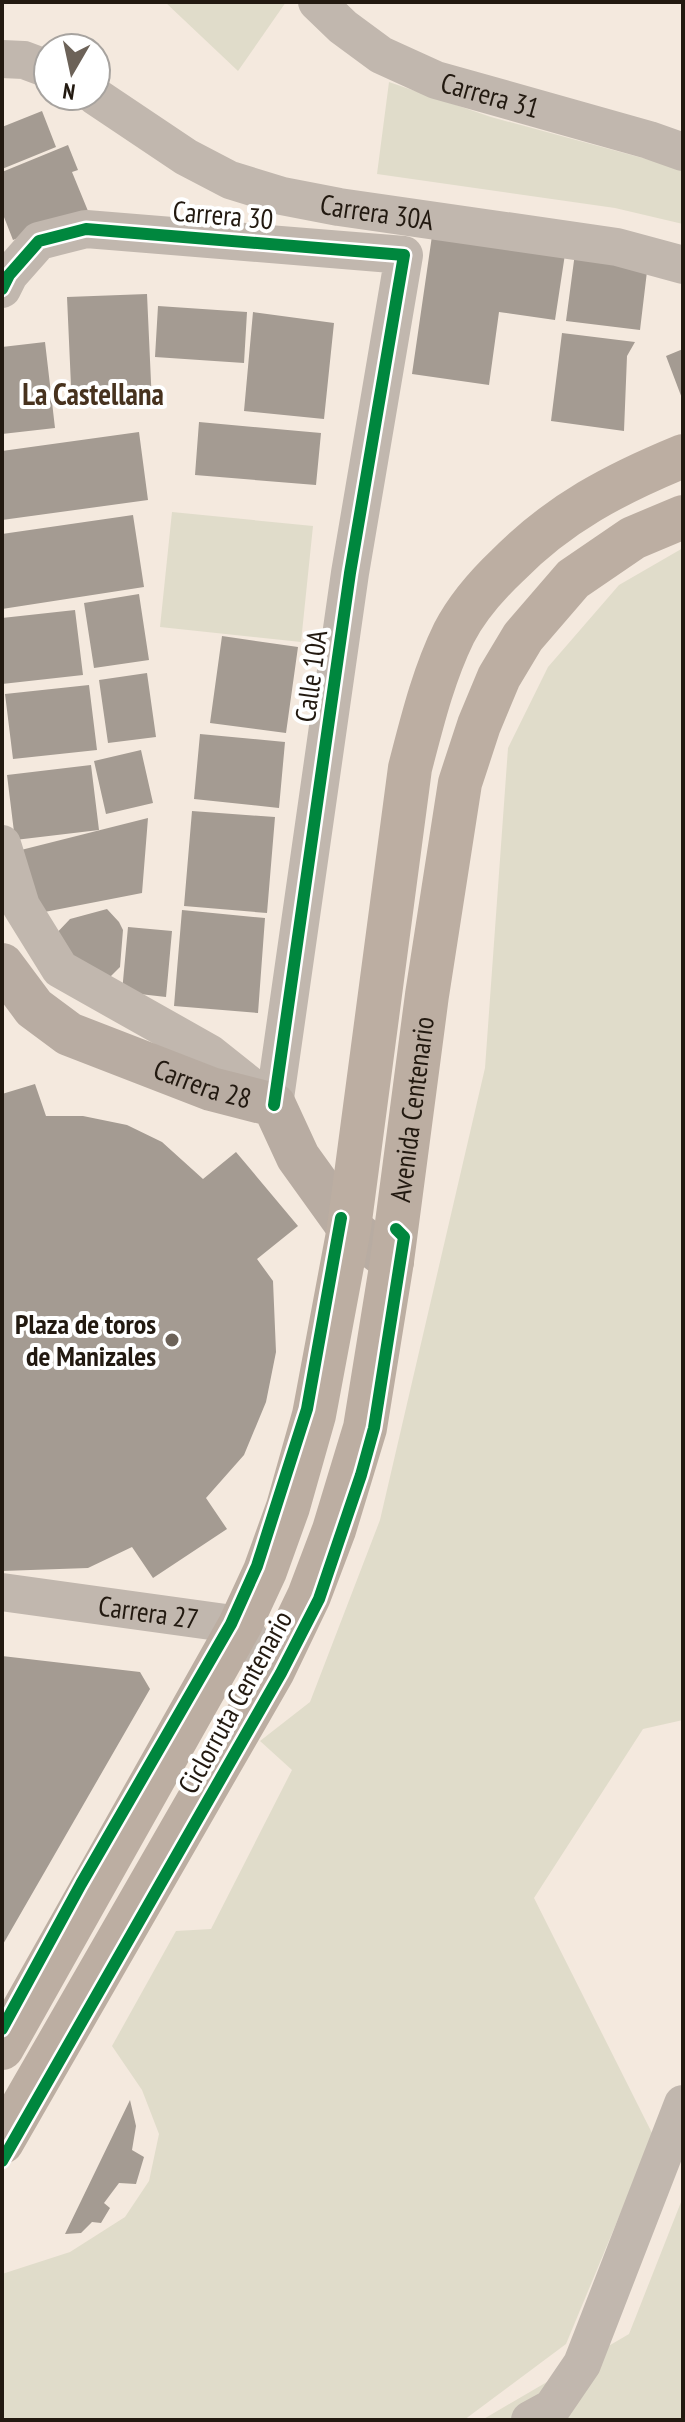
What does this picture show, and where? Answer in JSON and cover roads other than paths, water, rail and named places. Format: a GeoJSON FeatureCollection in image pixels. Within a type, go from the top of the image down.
{"type":"FeatureCollection","features":[{"type":"Feature","properties":{"kind":"main road","name":"Avenida Centenario"},"geometry":{"type":"LineString","coordinates":[[2,2048],[240,1625],[265,1571],[296,1480],[314,1415],[349,1228],[410,768],[427,701],[455,632],[485,587],[533,539],[588,500],[683,456]]}},
{"type":"Feature","properties":{"kind":"main road","name":"Avenida Centenario"},"geometry":{"type":"LineString","coordinates":[[2,2142],[273,1671],[309,1596],[350,1480],[365,1428],[392,1261],[427,995],[460,783],[499,677],[523,637],[573,579],[633,538],[683,517]]}},
{"type":"Feature","properties":{"kind":"street","name":"Carrera 31"},"geometry":{"type":"LineString","coordinates":[[317,2],[343,27],[381,55],[436,80],[683,152]]}},
{"type":"Feature","properties":{"kind":"street"},"geometry":{"type":"LineString","coordinates":[[2,59],[32,63]]}},
{"type":"Feature","properties":{"kind":"street","name":"Carrera 30A"},"geometry":{"type":"LineString","coordinates":[[112,107],[186,157],[230,180],[282,196],[617,247],[683,265]]}},
{"type":"Feature","properties":{"kind":"street","name":"Carrera 30"},"geometry":{"type":"LineString","coordinates":[[2,289],[9,275],[39,241],[86,229],[404,255]]}},
{"type":"Feature","properties":{"kind":"street","name":"Calle 10A"},"geometry":{"type":"LineString","coordinates":[[274,1105],[350,573],[404,255]]}},
{"type":"Feature","properties":{"kind":"street","name":"Carrera 28"},"geometry":{"type":"LineString","coordinates":[[2,844],[21,906],[60,969],[209,1053],[274,1105]]}},
{"type":"Feature","properties":{"kind":"street","name":"Carrera 28"},"geometry":{"type":"LineString","coordinates":[[2,965],[34,1008],[69,1034],[211,1089],[274,1105]]}},
{"type":"Feature","properties":{"kind":"street"},"geometry":{"type":"LineString","coordinates":[[274,1105],[298,1157],[349,1228],[392,1261]]}},
{"type":"Feature","properties":{"kind":"street","name":"Carrera 27"},"geometry":{"type":"LineString","coordinates":[[2,1592],[240,1625],[273,1671]]}},
{"type":"Feature","properties":{"kind":"street"},"geometry":{"type":"LineString","coordinates":[[530,2420],[552,2408],[582,2364],[683,2104]]}},
{"type":"Feature","properties":{"kind":"place","name":"Plaza de toros de Manizales"},"geometry":{"type":"Point","coordinates":[172,1340]}},
{"type":"Feature","properties":{"kind":"district","name":"La Castellana"},"geometry":{"type":"Point","coordinates":[93,395]}}]}
